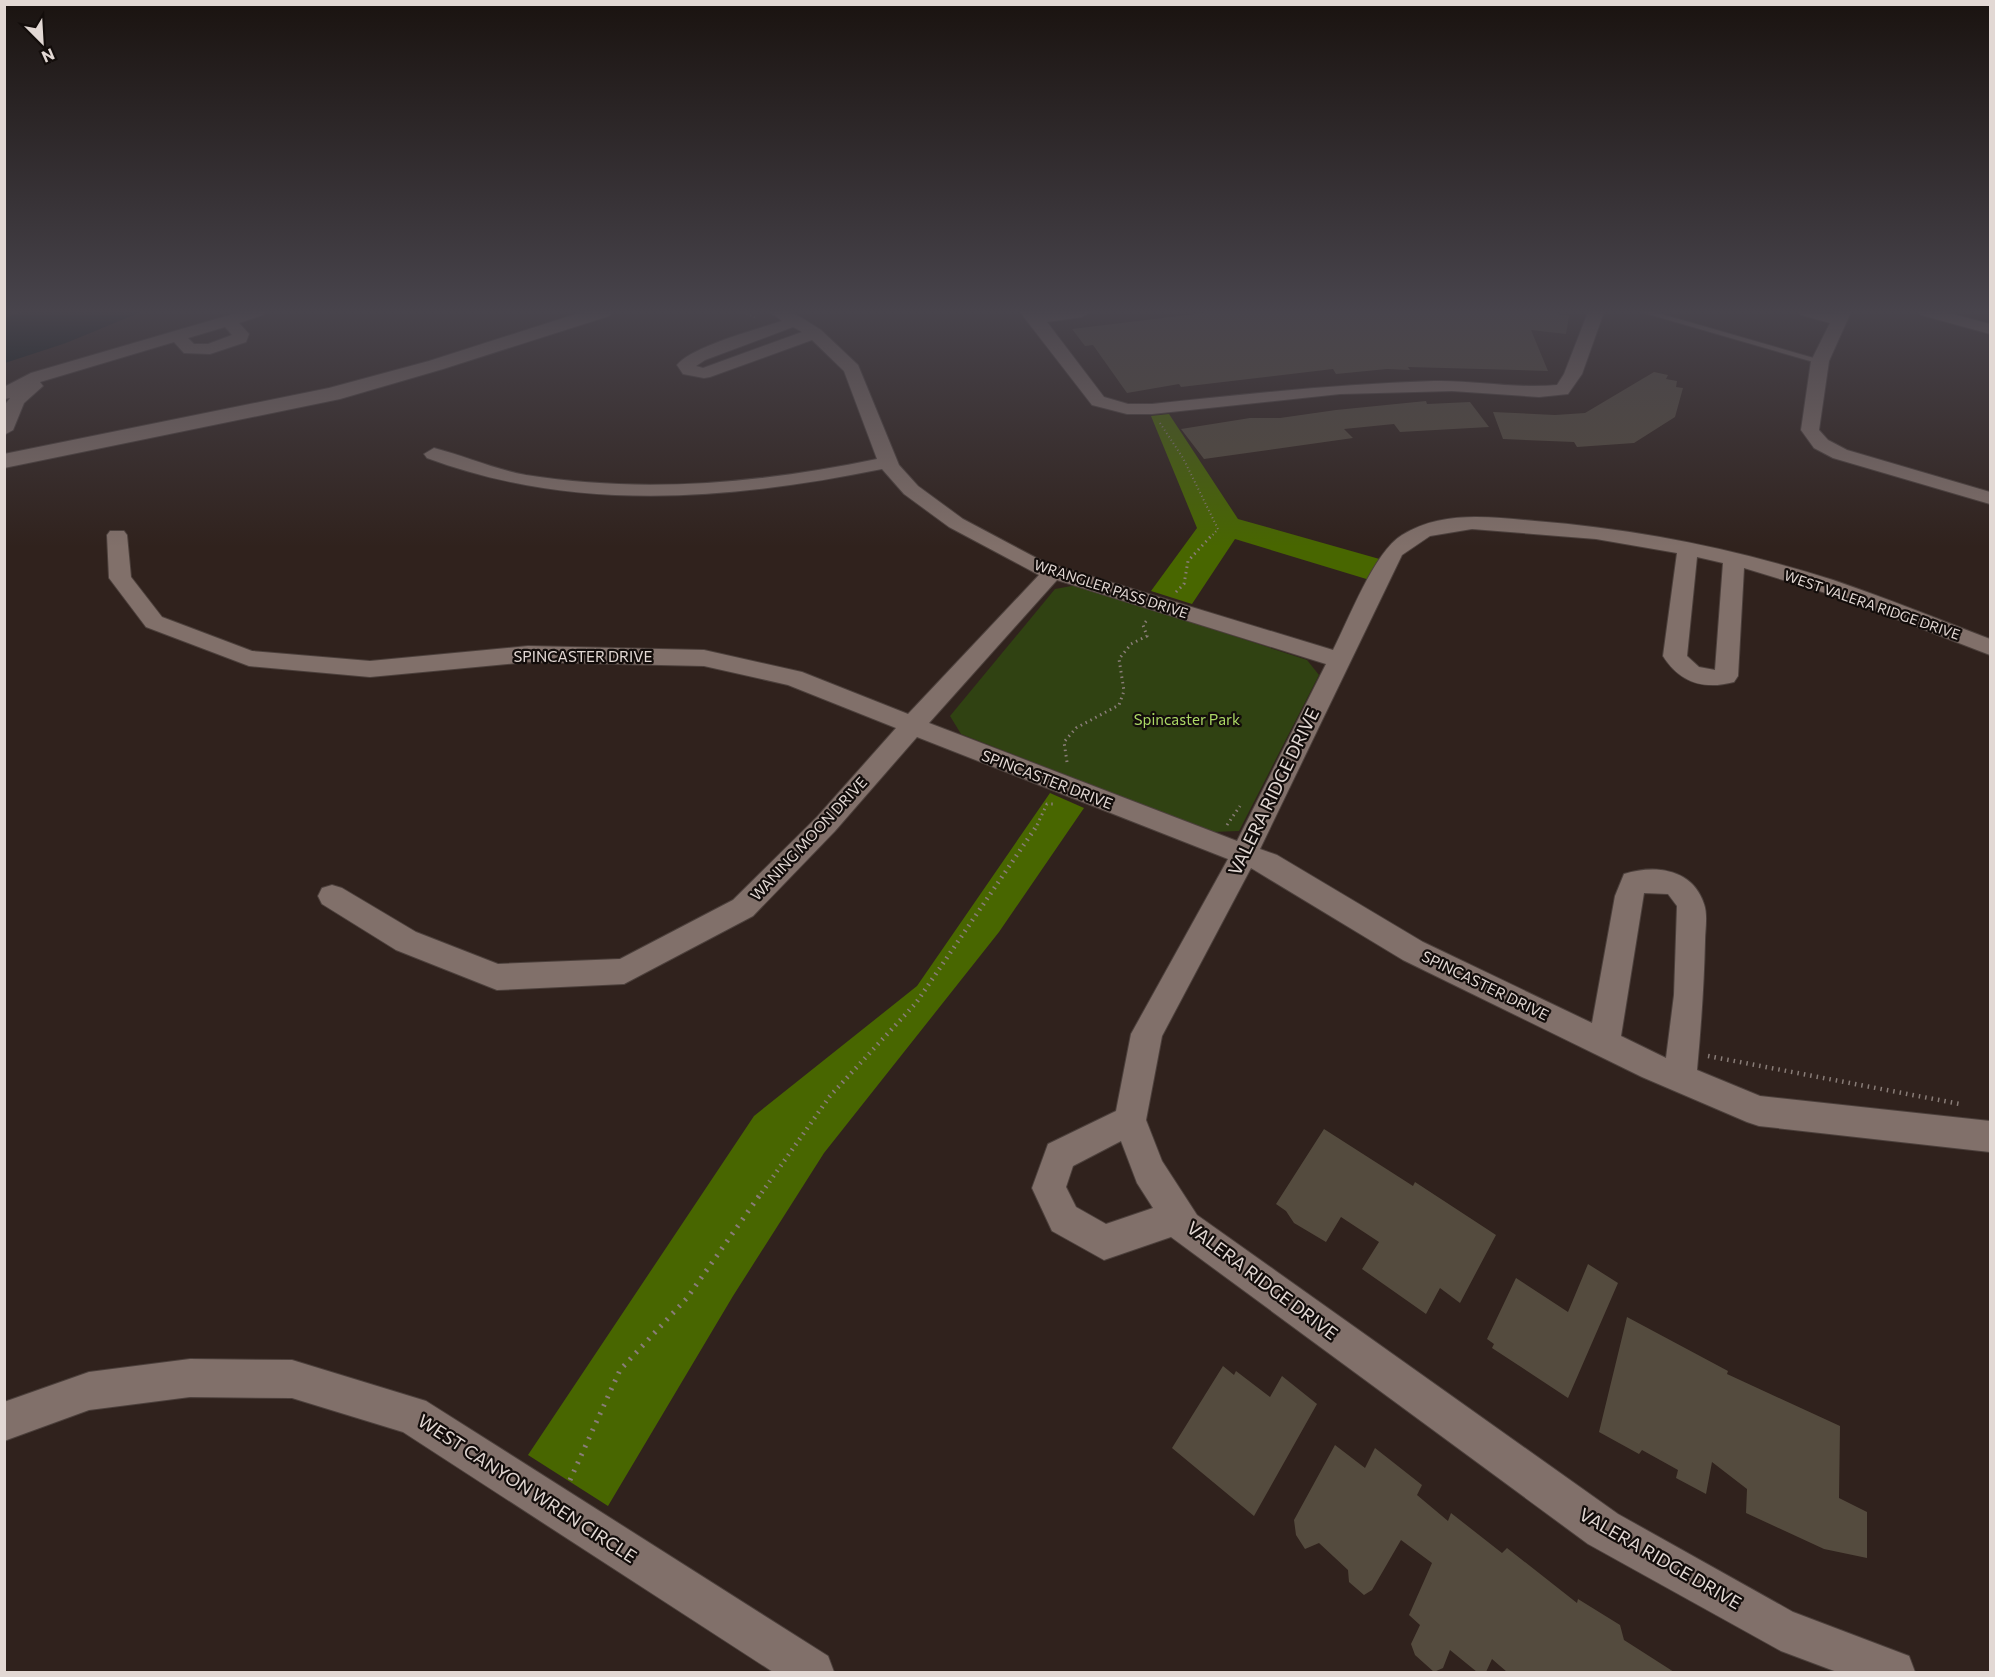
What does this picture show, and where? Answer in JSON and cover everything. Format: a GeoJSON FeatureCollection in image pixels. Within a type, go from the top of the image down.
{"type":"FeatureCollection","features":[{"type":"Feature","properties":{"kind":"street"},"geometry":{"type":"LineString","coordinates":[[4,430],[10,408],[20,395],[28,390]]}},
{"type":"Feature","properties":{"kind":"street"},"geometry":{"type":"LineString","coordinates":[[4,461],[199,424],[345,390]]}},
{"type":"Feature","properties":{"kind":"street","name":"WRANGLER PASS DRIVE"},"geometry":{"type":"LineString","coordinates":[[860,390],[889,462],[911,490],[956,523],[1036,567],[1339,660]]}},
{"type":"Feature","properties":{"kind":"street"},"geometry":{"type":"LineString","coordinates":[[1090,390],[1098,401],[1127,409],[1152,410],[1329,390]]}},
{"type":"Feature","properties":{"kind":"street"},"geometry":{"type":"LineString","coordinates":[[1514,390],[1559,390]]}},
{"type":"Feature","properties":{"kind":"street"},"geometry":{"type":"LineString","coordinates":[[1816,390],[1810,430],[1821,444],[1840,454],[1990,498]]}},
{"type":"Feature","properties":{"kind":"street"},"geometry":{"type":"LineString","coordinates":[[434,454],[490,473],[535,482],[635,491],[714,488],[798,480],[889,462]]}},
{"type":"Feature","properties":{"kind":"street","name":"WEST VALERA RIDGE DRIVE"},"geometry":{"type":"LineString","coordinates":[[1432,527],[1465,522],[1553,528],[1630,536],[1688,548],[1804,579],[1990,647]]}},
{"type":"Feature","properties":{"kind":"street","name":"VALERA RIDGE DRIVE"},"geometry":{"type":"LineString","coordinates":[[1432,527],[1408,537],[1393,552],[1339,660],[1240,841],[1147,1034],[1130,1120],[1149,1171],[1185,1227],[1603,1529],[1781,1629],[1893,1672]]}},
{"type":"Feature","properties":{"kind":"street","name":"SPINCASTER DRIVE"},"geometry":{"type":"LineString","coordinates":[[117,535],[120,578],[154,622],[249,658],[370,669],[528,654],[704,658],[794,678],[911,726],[1240,841],[1267,864],[1413,951],[1604,1044],[1681,1065],[1759,1111],[1990,1137]]}},
{"type":"Feature","properties":{"kind":"street"},"geometry":{"type":"LineString","coordinates":[[1688,548],[1675,656],[1681,667],[1701,678],[1726,676],[1734,560]]}},
{"type":"Feature","properties":{"kind":"street","name":"WANING MOON DRIVE"},"geometry":{"type":"LineString","coordinates":[[332,896],[406,941],[497,977],[624,971],[743,908],[826,825],[911,726],[1053,572]]}},
{"type":"Feature","properties":{"kind":"street"},"geometry":{"type":"LineString","coordinates":[[1604,1044],[1629,896],[1634,882],[1654,881],[1675,884],[1685,893],[1691,906],[1689,995],[1681,1065]]}},
{"type":"Feature","properties":{"kind":"street"},"geometry":{"type":"LineString","coordinates":[[1130,1120],[1060,1155],[1049,1188],[1064,1219],[1104,1242],[1179,1217]]}},
{"type":"Feature","properties":{"kind":"street","name":"WEST CANYON WREN CIRCLE"},"geometry":{"type":"LineString","coordinates":[[4,1422],[89,1390],[190,1378],[292,1379],[412,1415],[812,1672]]}},
{"type":"Feature","properties":{"kind":"path"},"geometry":{"type":"LineString","coordinates":[[1069,765],[1064,759],[1064,742],[1075,729],[1092,718],[1113,711],[1122,700],[1123,688],[1118,670],[1120,655],[1131,643],[1147,636],[1143,625],[1184,584],[1188,561],[1218,529],[1183,458],[1152,410]]}},
{"type":"Feature","properties":{"kind":"path"},"geometry":{"type":"LineString","coordinates":[[557,1508],[620,1370],[687,1298],[830,1096],[916,1003],[1023,848],[1042,818],[1047,804],[1058,804]]}},
{"type":"Feature","properties":{"kind":"path"},"geometry":{"type":"LineString","coordinates":[[1240,841],[1241,804]]}},
{"type":"Feature","properties":{"kind":"path"},"geometry":{"type":"LineString","coordinates":[[1681,1065],[1967,1105]]}},
{"type":"Feature","properties":{"kind":"green space"},"geometry":{"type":"Polygon","coordinates":[[[1169,414],[1238,519],[1383,560],[1373,581],[1235,539],[1192,604],[1151,591],[1197,528],[1151,416],[1169,414]]]}},
{"type":"Feature","properties":{"kind":"green space","name":"Spincaster Park"},"geometry":{"type":"Polygon","coordinates":[[[1077,585],[1307,660],[1319,675],[1239,831],[1212,832],[961,734],[950,716],[1055,589],[1077,585]]]}},
{"type":"Feature","properties":{"kind":"green space"},"geometry":{"type":"Polygon","coordinates":[[[1050,793],[1084,808],[999,932],[824,1153],[733,1296],[608,1506],[528,1455],[754,1116],[917,986],[1050,793]]]}},
{"type":"Feature","properties":{"kind":"building"},"geometry":{"type":"Polygon","coordinates":[[[1125,390],[1143,390],[1127,393],[1125,390]]]}},
{"type":"Feature","properties":{"kind":"building"},"geometry":{"type":"Polygon","coordinates":[[[1623,390],[1682,390],[1675,417],[1634,443],[1577,447],[1574,442],[1503,439],[1493,412],[1555,415],[1585,413],[1623,390]]]}},
{"type":"Feature","properties":{"kind":"building"},"geometry":{"type":"Polygon","coordinates":[[[1426,401],[1427,404],[1470,402],[1489,427],[1400,432],[1394,424],[1344,429],[1353,438],[1204,459],[1181,429],[1250,418],[1280,418],[1426,401]]]}},
{"type":"Feature","properties":{"kind":"building"},"geometry":{"type":"Polygon","coordinates":[[[1324,1129],[1413,1186],[1415,1182],[1496,1235],[1460,1303],[1440,1288],[1426,1314],[1362,1269],[1379,1242],[1341,1217],[1326,1242],[1294,1223],[1286,1211],[1276,1204],[1324,1129]]]}},
{"type":"Feature","properties":{"kind":"building"},"geometry":{"type":"Polygon","coordinates":[[[1588,1264],[1618,1283],[1568,1398],[1492,1348],[1494,1344],[1487,1339],[1516,1278],[1568,1312],[1588,1264]]]}},
{"type":"Feature","properties":{"kind":"building"},"geometry":{"type":"Polygon","coordinates":[[[1627,1317],[1728,1371],[1727,1374],[1840,1426],[1839,1498],[1867,1512],[1867,1558],[1824,1549],[1746,1513],[1747,1489],[1712,1462],[1706,1494],[1676,1478],[1678,1470],[1642,1450],[1639,1454],[1599,1432],[1627,1317]]]}},
{"type":"Feature","properties":{"kind":"building"},"geometry":{"type":"Polygon","coordinates":[[[1223,1366],[1234,1375],[1236,1371],[1270,1397],[1282,1376],[1317,1404],[1254,1516],[1172,1448],[1223,1366]]]}},
{"type":"Feature","properties":{"kind":"building"},"geometry":{"type":"Polygon","coordinates":[[[1335,1445],[1365,1468],[1375,1448],[1422,1485],[1417,1495],[1448,1521],[1451,1513],[1502,1553],[1507,1548],[1577,1603],[1578,1599],[1620,1625],[1624,1640],[1674,1672],[1507,1672],[1492,1659],[1486,1672],[1477,1672],[1450,1650],[1443,1668],[1434,1672],[1415,1655],[1411,1644],[1420,1625],[1409,1615],[1432,1563],[1401,1540],[1372,1590],[1364,1595],[1349,1582],[1348,1570],[1319,1543],[1305,1549],[1296,1535],[1294,1520],[1335,1445]]]}}]}
